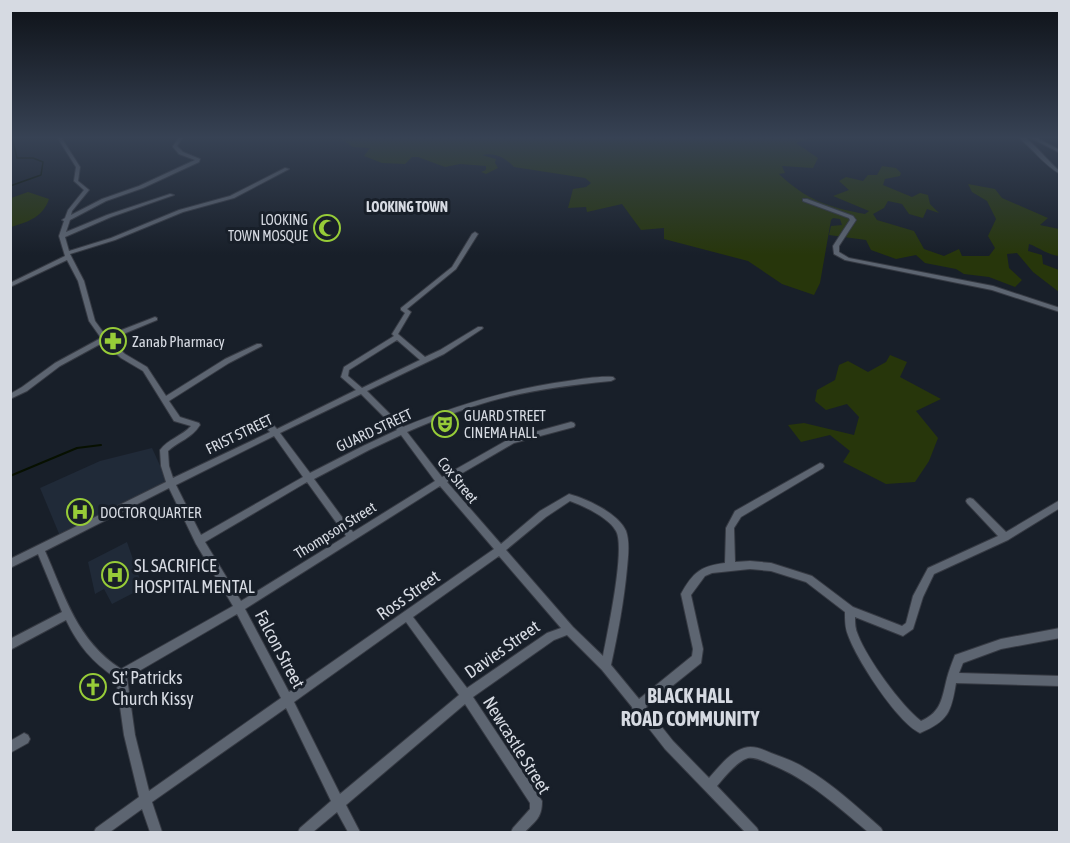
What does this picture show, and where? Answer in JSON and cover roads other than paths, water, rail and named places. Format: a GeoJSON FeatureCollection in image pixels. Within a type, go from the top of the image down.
{"type":"FeatureCollection","features":[{"type":"Feature","properties":{"kind":"street"},"geometry":{"type":"LineString","coordinates":[[77,176],[76,181],[87,190],[65,220],[62,236],[67,255],[81,281],[92,321],[106,340],[123,356],[145,369],[165,400],[227,361],[259,346]]}},
{"type":"Feature","properties":{"kind":"street"},"geometry":{"type":"LineString","coordinates":[[65,220],[104,200],[164,176]]}},
{"type":"Feature","properties":{"kind":"street"},"geometry":{"type":"LineString","coordinates":[[10,285],[67,255],[180,211],[232,197],[273,176]]}},
{"type":"Feature","properties":{"kind":"street"},"geometry":{"type":"LineString","coordinates":[[62,236],[109,216],[172,195]]}},
{"type":"Feature","properties":{"kind":"street"},"geometry":{"type":"LineString","coordinates":[[805,200],[851,217],[853,220],[836,246],[836,253],[847,259],[993,288],[1059,310]]}},
{"type":"Feature","properties":{"kind":"street"},"geometry":{"type":"LineString","coordinates":[[425,361],[397,337],[395,331],[408,312],[403,309],[404,306],[454,268],[475,234]]}},
{"type":"Feature","properties":{"kind":"street"},"geometry":{"type":"LineString","coordinates":[[10,397],[24,391],[65,360],[155,319]]}},
{"type":"Feature","properties":{"kind":"street","name":"FRIST STREET"},"geometry":{"type":"LineString","coordinates":[[10,564],[171,483],[425,361],[480,328]]}},
{"type":"Feature","properties":{"kind":"street","name":"Cox Street"},"geometry":{"type":"LineString","coordinates":[[397,337],[344,371],[344,377],[363,391],[421,453],[431,470],[569,630]]}},
{"type":"Feature","properties":{"kind":"street","name":"GUARD STREET"},"geometry":{"type":"LineString","coordinates":[[198,541],[308,477],[400,431],[491,399],[545,387],[611,379]]}},
{"type":"Feature","properties":{"kind":"street","name":"Falcon Street"},"geometry":{"type":"LineString","coordinates":[[165,400],[177,419],[193,422],[196,425],[192,432],[164,450],[164,461],[171,483],[198,541],[239,607],[354,832]]}},
{"type":"Feature","properties":{"kind":"street"},"geometry":{"type":"LineString","coordinates":[[262,419],[276,433],[352,538]]}},
{"type":"Feature","properties":{"kind":"street","name":"Thompson Street"},"geometry":{"type":"LineString","coordinates":[[121,675],[239,607],[441,481],[512,441],[571,425]]}},
{"type":"Feature","properties":{"kind":"street"},"geometry":{"type":"LineString","coordinates":[[730,566],[730,528],[738,514],[820,466]]}},
{"type":"Feature","properties":{"kind":"street","name":"Ross Street"},"geometry":{"type":"LineString","coordinates":[[100,832],[500,550],[569,497],[615,522],[622,533],[613,633],[606,666]]}},
{"type":"Feature","properties":{"kind":"street"},"geometry":{"type":"LineString","coordinates":[[970,501],[1005,537]]}},
{"type":"Feature","properties":{"kind":"street"},"geometry":{"type":"LineString","coordinates":[[637,707],[697,659],[698,649],[686,594],[702,573],[730,566],[771,567],[809,579],[850,610],[903,631],[907,630],[922,587],[932,571],[1005,537],[1059,504]]}},
{"type":"Feature","properties":{"kind":"street"},"geometry":{"type":"LineString","coordinates":[[40,549],[68,614],[85,646],[109,669],[121,675],[130,742],[145,802],[156,832]]}},
{"type":"Feature","properties":{"kind":"street"},"geometry":{"type":"LineString","coordinates":[[850,610],[850,628],[865,658],[916,725],[923,726],[944,709],[949,701],[957,663],[963,657],[1001,644],[1059,633]]}},
{"type":"Feature","properties":{"kind":"street"},"geometry":{"type":"LineString","coordinates":[[10,645],[68,614]]}},
{"type":"Feature","properties":{"kind":"street","name":"Newcastle Street"},"geometry":{"type":"LineString","coordinates":[[407,616],[466,696],[536,801],[536,811],[517,832]]}},
{"type":"Feature","properties":{"kind":"street"},"geometry":{"type":"LineString","coordinates":[[569,630],[606,666],[637,707],[753,832]]}},
{"type":"Feature","properties":{"kind":"street","name":"Davies Street"},"geometry":{"type":"LineString","coordinates":[[304,832],[466,696],[551,636],[569,630]]}},
{"type":"Feature","properties":{"kind":"street"},"geometry":{"type":"LineString","coordinates":[[953,678],[1059,681]]}},
{"type":"Feature","properties":{"kind":"street"},"geometry":{"type":"LineString","coordinates":[[10,748],[24,739]]}},
{"type":"Feature","properties":{"kind":"street"},"geometry":{"type":"LineString","coordinates":[[709,787],[729,765],[744,754],[759,754],[787,763],[812,777],[877,832]]}},
{"type":"Feature","properties":{"kind":"waterway"},"geometry":{"type":"LineString","coordinates":[[10,186],[37,176]]}},
{"type":"Feature","properties":{"kind":"waterway"},"geometry":{"type":"LineString","coordinates":[[10,476],[77,448],[101,445]]}},
{"type":"Feature","properties":{"kind":"place","name":"LOOKING TOWN MOSQUE"},"geometry":{"type":"Point","coordinates":[327,228]}},
{"type":"Feature","properties":{"kind":"place","name":"Zanab Pharmacy"},"geometry":{"type":"Point","coordinates":[113,341]}},
{"type":"Feature","properties":{"kind":"place","name":"GUARD STREET CINEMA HALL"},"geometry":{"type":"Point","coordinates":[445,424]}},
{"type":"Feature","properties":{"kind":"place","name":"DOCTOR QUARTER"},"geometry":{"type":"Point","coordinates":[80,512]}},
{"type":"Feature","properties":{"kind":"place","name":"SL SACRIFICE HOSPITAL MENTAL"},"geometry":{"type":"Point","coordinates":[115,575]}},
{"type":"Feature","properties":{"kind":"place","name":"St' Patricks Church Kissy"},"geometry":{"type":"Point","coordinates":[93,687]}},
{"type":"Feature","properties":{"kind":"district","name":"LOOKING TOWN"},"geometry":{"type":"Point","coordinates":[407,207]}},
{"type":"Feature","properties":{"kind":"district","name":"BLACK HALL ROAD COMMUNITY"},"geometry":{"type":"Point","coordinates":[690,706]}}]}
